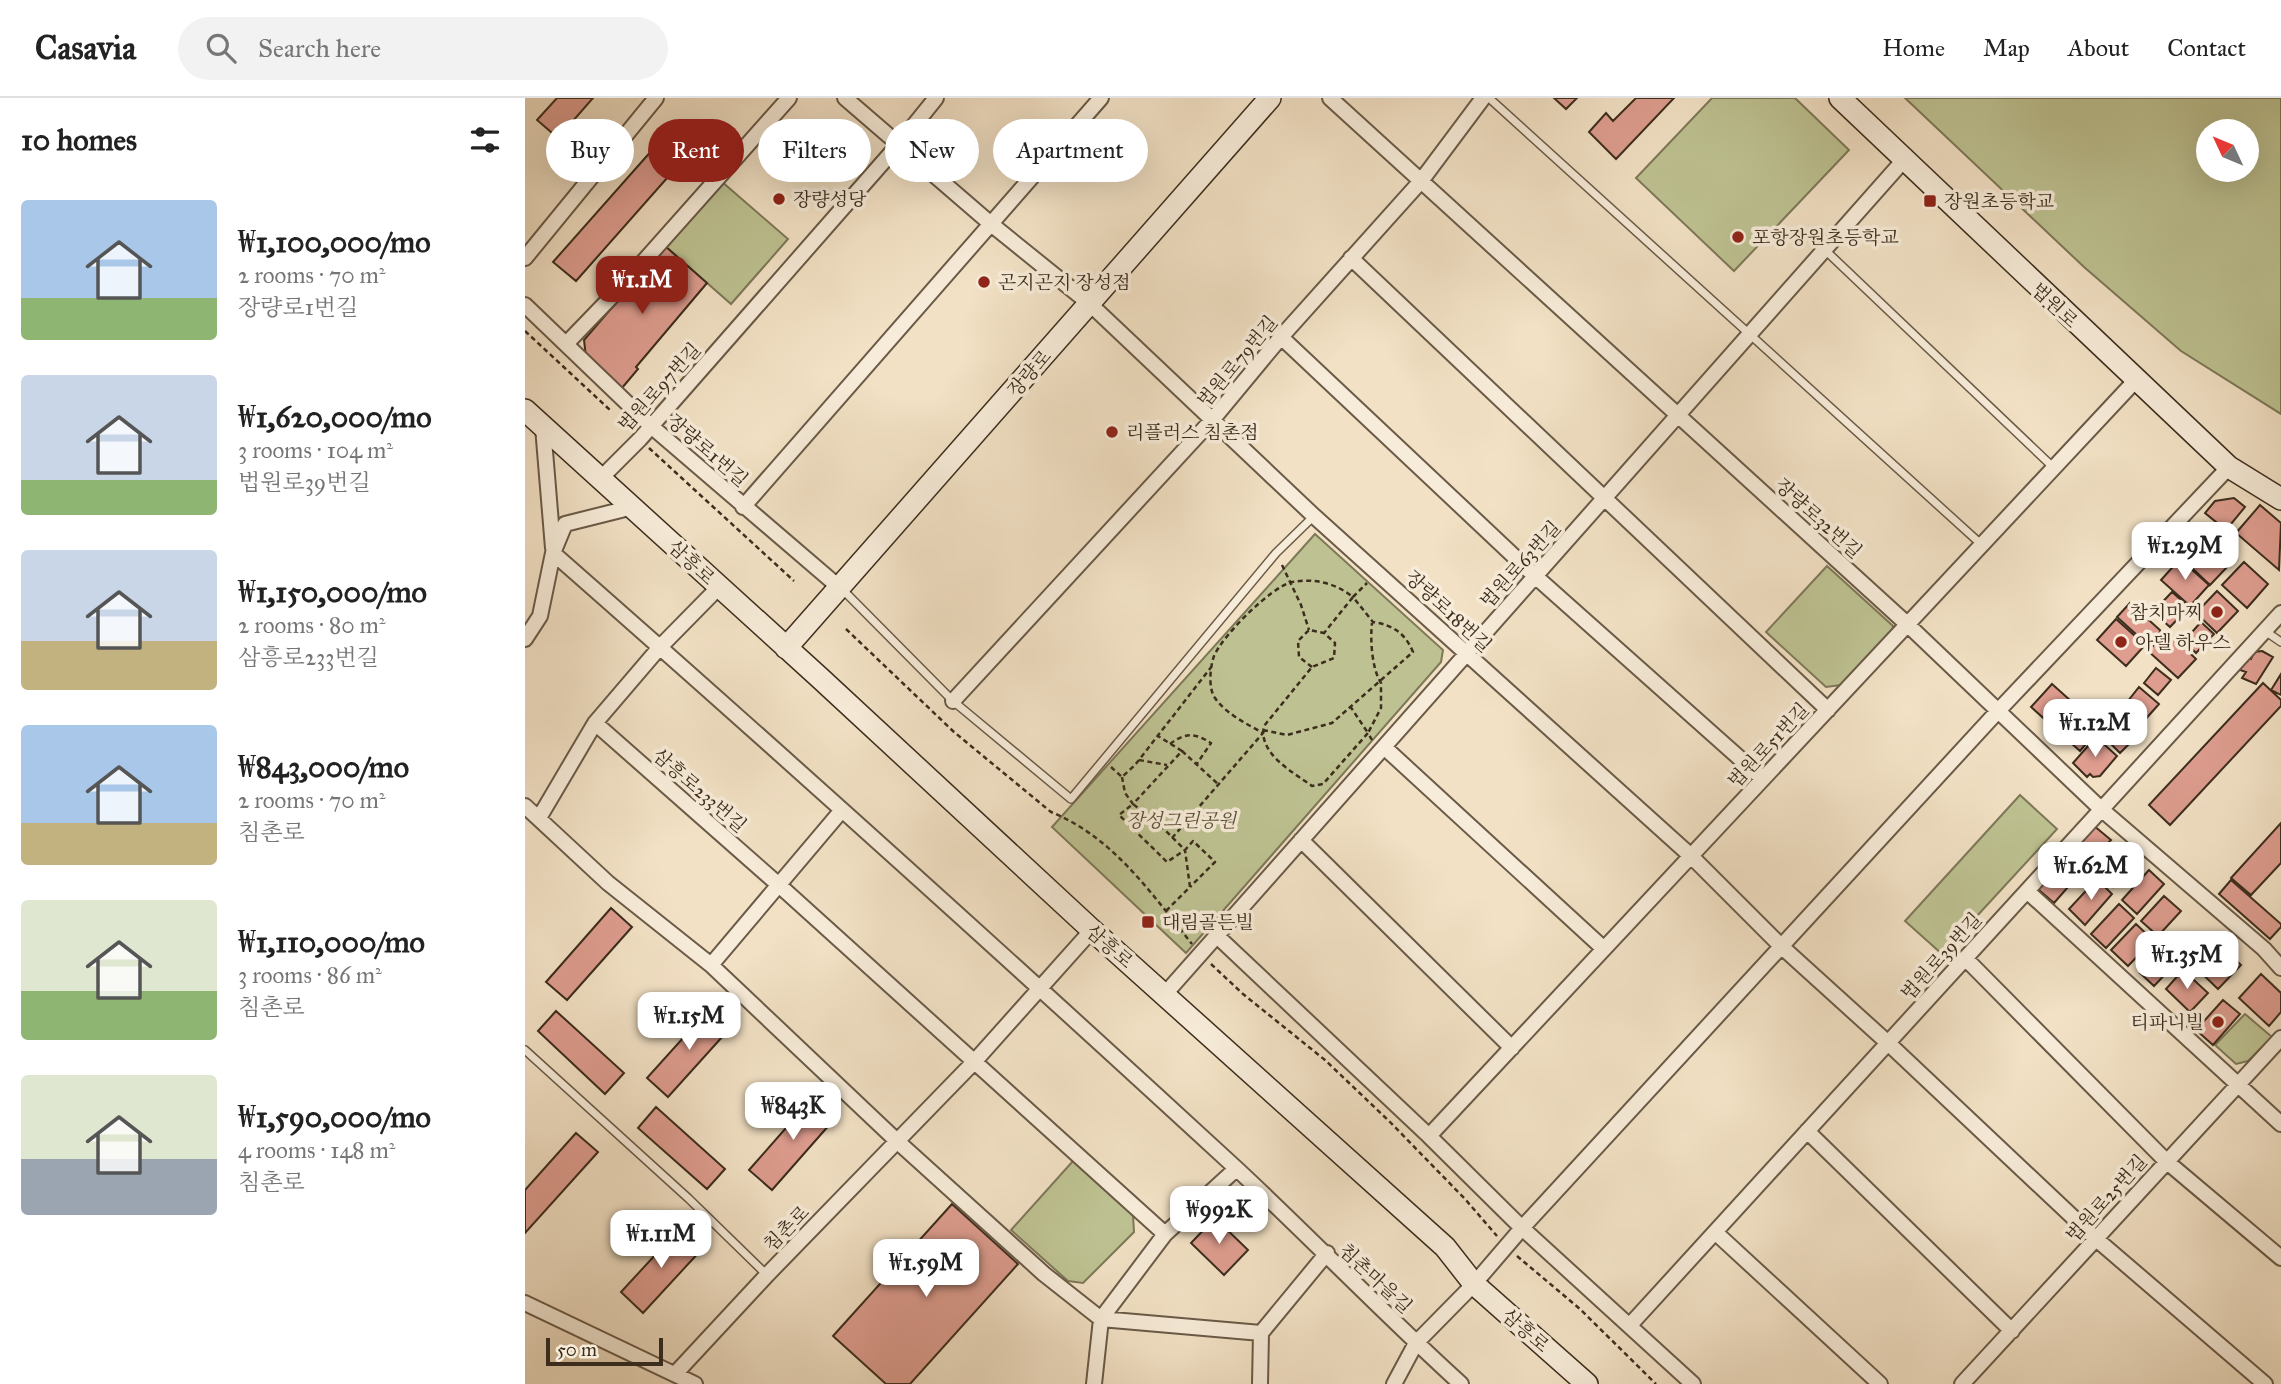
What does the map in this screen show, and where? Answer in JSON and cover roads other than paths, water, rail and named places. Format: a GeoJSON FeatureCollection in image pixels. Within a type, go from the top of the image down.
{"type":"FeatureCollection","features":[{"type":"Feature","properties":{"kind":"main road","name":"장량로"},"geometry":{"type":"LineString","coordinates":[[786,648],[1270,98]]}},
{"type":"Feature","properties":{"kind":"main road","name":"법원로"},"geometry":{"type":"LineString","coordinates":[[1840,98],[2228,467],[2281,499]]}},
{"type":"Feature","properties":{"kind":"main road","name":"삼흥로"},"geometry":{"type":"LineString","coordinates":[[525,410],[1092,930],[1445,1247],[1474,1284],[1587,1384]]}},
{"type":"Feature","properties":{"kind":"street"},"geometry":{"type":"LineString","coordinates":[[525,258],[656,98]]}},
{"type":"Feature","properties":{"kind":"street"},"geometry":{"type":"LineString","coordinates":[[566,344],[629,278],[789,98]]}},
{"type":"Feature","properties":{"kind":"street","name":"장량로18번길"},"geometry":{"type":"LineString","coordinates":[[845,98],[885,132]]}},
{"type":"Feature","properties":{"kind":"street","name":"법원로97번길"},"geometry":{"type":"LineString","coordinates":[[919,119],[936,98]]}},
{"type":"Feature","properties":{"kind":"street"},"geometry":{"type":"LineString","coordinates":[[743,507],[1101,98]]}},
{"type":"Feature","properties":{"kind":"street","name":"장량로32번길"},"geometry":{"type":"LineString","coordinates":[[1330,98],[1907,624],[2101,809],[2264,949],[2281,968]]}},
{"type":"Feature","properties":{"kind":"street","name":"법원로79번길"},"geometry":{"type":"LineString","coordinates":[[953,701],[1213,419],[1281,337],[1421,181],[1483,98]]}},
{"type":"Feature","properties":{"kind":"street","name":"법원로97번길"},"geometry":{"type":"LineString","coordinates":[[601,478],[651,426],[885,160]]}},
{"type":"Feature","properties":{"kind":"street","name":"법원로63번길"},"geometry":{"type":"LineString","coordinates":[[1165,994],[1903,160]]}},
{"type":"Feature","properties":{"kind":"street","name":"장량로18번길"},"geometry":{"type":"LineString","coordinates":[[943,182],[1090,304],[1314,516],[1691,856],[1782,947],[1888,1042],[2095,1238],[2265,1384]]}},
{"type":"Feature","properties":{"kind":"street"},"geometry":{"type":"LineString","coordinates":[[1351,258],[1828,709]]}},
{"type":"Feature","properties":{"kind":"street","name":"장량로1번길"},"geometry":{"type":"LineString","coordinates":[[525,305],[651,426],[840,588]]}},
{"type":"Feature","properties":{"kind":"street"},"geometry":{"type":"LineString","coordinates":[[1281,337],[1535,576],[1763,779]]}},
{"type":"Feature","properties":{"kind":"street","name":"법원로51번길"},"geometry":{"type":"LineString","coordinates":[[1429,1136],[2135,381]]}},
{"type":"Feature","properties":{"kind":"street"},"geometry":{"type":"LineString","coordinates":[[543,427],[554,553],[842,810],[1327,1253]]}},
{"type":"Feature","properties":{"kind":"street"},"geometry":{"type":"LineString","coordinates":[[1394,1384],[1416,1343],[1474,1284],[1522,1228],[1997,712],[2228,467]]}},
{"type":"Feature","properties":{"kind":"street"},"geometry":{"type":"LineString","coordinates":[[525,639],[540,616],[554,553],[565,524],[633,507]]}},
{"type":"Feature","properties":{"kind":"street"},"geometry":{"type":"LineString","coordinates":[[539,818],[595,723],[660,647],[719,587]]}},
{"type":"Feature","properties":{"kind":"street","name":"법원로39번길"},"geometry":{"type":"LineString","coordinates":[[1630,1325],[2281,612]]}},
{"type":"Feature","properties":{"kind":"street","name":"삼흥로233번길"},"geometry":{"type":"LineString","coordinates":[[595,723],[780,886]]}},
{"type":"Feature","properties":{"kind":"street"},"geometry":{"type":"LineString","coordinates":[[1384,747],[1604,949]]}},
{"type":"Feature","properties":{"kind":"street"},"geometry":{"type":"LineString","coordinates":[[525,806],[608,883],[711,965],[898,1142],[1044,1274],[1101,1319],[1261,1333],[1260,1384]]}},
{"type":"Feature","properties":{"kind":"street"},"geometry":{"type":"LineString","coordinates":[[711,965],[842,810]]}},
{"type":"Feature","properties":{"kind":"street"},"geometry":{"type":"LineString","coordinates":[[1301,840],[1512,1048]]}},
{"type":"Feature","properties":{"kind":"street"},"geometry":{"type":"LineString","coordinates":[[780,886],[1165,1234]]}},
{"type":"Feature","properties":{"kind":"street"},"geometry":{"type":"LineString","coordinates":[[2027,891],[2281,1124]]}},
{"type":"Feature","properties":{"kind":"street","name":"침촌로"},"geometry":{"type":"LineString","coordinates":[[675,1374],[974,1062],[1092,930]]}},
{"type":"Feature","properties":{"kind":"street"},"geometry":{"type":"LineString","coordinates":[[1217,936],[1429,1136],[1522,1228],[1693,1384]]}},
{"type":"Feature","properties":{"kind":"street"},"geometry":{"type":"LineString","coordinates":[[1965,958],[2166,1161],[2281,1258]]}},
{"type":"Feature","properties":{"kind":"street","name":"법원로25번길"},"geometry":{"type":"LineString","coordinates":[[1962,1384],[2281,1038]]}},
{"type":"Feature","properties":{"kind":"street"},"geometry":{"type":"LineString","coordinates":[[1807,1131],[2012,1331]]}},
{"type":"Feature","properties":{"kind":"street"},"geometry":{"type":"LineString","coordinates":[[1094,1384],[1101,1319],[1165,1234],[1236,1169]]}},
{"type":"Feature","properties":{"kind":"street"},"geometry":{"type":"LineString","coordinates":[[1715,1232],[1880,1384]]}},
{"type":"Feature","properties":{"kind":"street","name":"침촌마을길"},"geometry":{"type":"LineString","coordinates":[[1261,1333],[1327,1253],[1416,1343],[1461,1384]]}},
{"type":"Feature","properties":{"kind":"street"},"geometry":{"type":"LineString","coordinates":[[525,1303],[695,1384]]}},
{"type":"Feature","properties":{"kind":"lane"},"geometry":{"type":"LineString","coordinates":[[1489,98],[1982,545]]}},
{"type":"Feature","properties":{"kind":"lane"},"geometry":{"type":"LineString","coordinates":[[1825,249],[2054,468]]}},
{"type":"Feature","properties":{"kind":"lane"},"geometry":{"type":"LineString","coordinates":[[840,588],[953,701],[1071,799],[1276,553],[1314,516]]}},
{"type":"Feature","properties":{"kind":"lane"},"geometry":{"type":"LineString","coordinates":[[2265,630],[2281,642]]}},
{"type":"Feature","properties":{"kind":"lane"},"geometry":{"type":"LineString","coordinates":[[525,1050],[688,1198],[767,1275]]}},
{"type":"Feature","properties":{"kind":"place","name":"장량성당"},"geometry":{"type":"Point","coordinates":[779,199]}},
{"type":"Feature","properties":{"kind":"place","name":"장원초등학교"},"geometry":{"type":"Point","coordinates":[1930,201]}},
{"type":"Feature","properties":{"kind":"place","name":"포항장원초등학교"},"geometry":{"type":"Point","coordinates":[1738,237]}},
{"type":"Feature","properties":{"kind":"place","name":"곤지곤지 장성점"},"geometry":{"type":"Point","coordinates":[984,282]}},
{"type":"Feature","properties":{"kind":"place","name":"리플러스 침촌점"},"geometry":{"type":"Point","coordinates":[1112,432]}},
{"type":"Feature","properties":{"kind":"place","name":"참치마찌"},"geometry":{"type":"Point","coordinates":[2217,612]}},
{"type":"Feature","properties":{"kind":"place","name":"아델 하우스"},"geometry":{"type":"Point","coordinates":[2121,642]}},
{"type":"Feature","properties":{"kind":"place","name":"대림골든빌"},"geometry":{"type":"Point","coordinates":[1148,922]}},
{"type":"Feature","properties":{"kind":"place","name":"티파니빌"},"geometry":{"type":"Point","coordinates":[2218,1022]}},
{"type":"Feature","properties":{"kind":"park label","name":"장성그린공원"},"geometry":{"type":"Point","coordinates":[1181,820]}}]}
